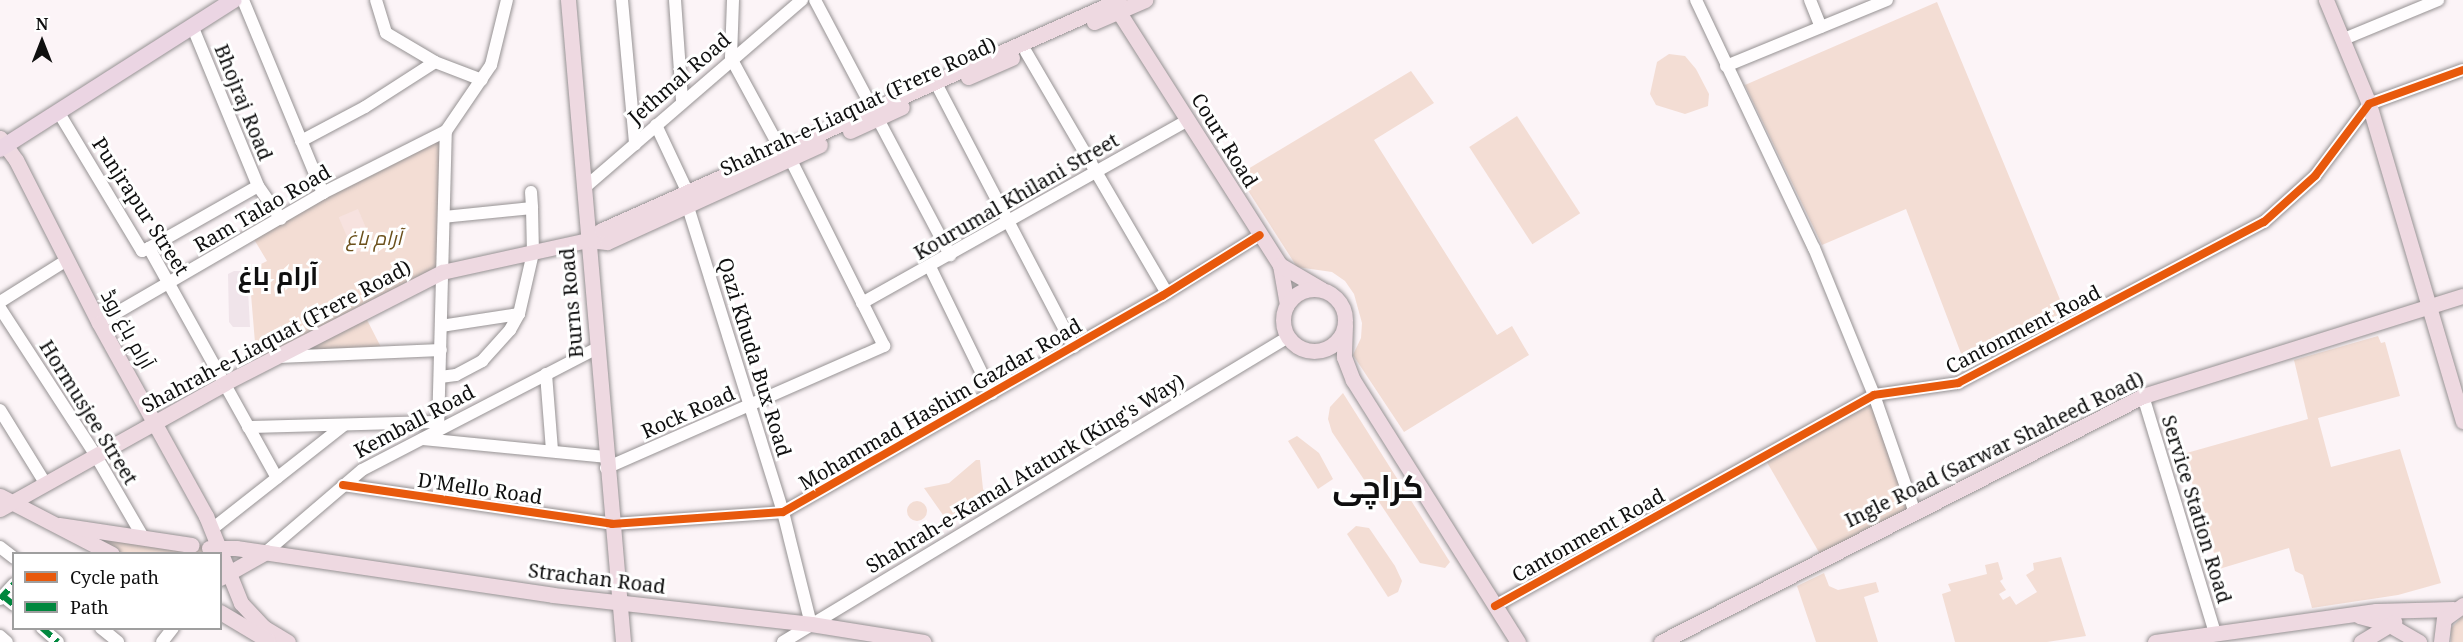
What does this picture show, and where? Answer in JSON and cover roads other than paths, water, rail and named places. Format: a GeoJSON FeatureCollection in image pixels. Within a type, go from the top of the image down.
{"type":"FeatureCollection","features":[{"type":"Feature","properties":{"kind":"highway"},"geometry":{"type":"LineString","coordinates":[[2,144],[59,113],[234,0]]}},
{"type":"Feature","properties":{"kind":"main road","name":"Burns Road"},"geometry":{"type":"LineString","coordinates":[[568,0],[584,188],[586,240],[623,642]]}},
{"type":"Feature","properties":{"kind":"main road","name":"Shahrah-e-Liaquat (Frere Road)"},"geometry":{"type":"LineString","coordinates":[[3,503],[96,456],[225,383],[442,272],[586,240],[688,200],[1115,4],[1145,0]]}},
{"type":"Feature","properties":{"kind":"main road"},"geometry":{"type":"LineString","coordinates":[[2326,0],[2369,104],[2432,310],[2463,421]]}},
{"type":"Feature","properties":{"kind":"main road","name":"Shahrah-e-Liaquat (Frere Road)"},"geometry":{"type":"LineString","coordinates":[[876,113],[1026,52],[1115,4]]}},
{"type":"Feature","properties":{"kind":"main road","name":"Court Road"},"geometry":{"type":"LineString","coordinates":[[1115,4],[1280,265],[1287,304]]}},
{"type":"Feature","properties":{"kind":"main road","name":"آرام باغ روڈ"},"geometry":{"type":"LineString","coordinates":[[2,144],[212,529],[215,550]]}},
{"type":"Feature","properties":{"kind":"main road"},"geometry":{"type":"LineString","coordinates":[[1280,265],[1325,291],[1343,308],[1344,357],[1353,380],[1518,642]]}},
{"type":"Feature","properties":{"kind":"main road"},"geometry":{"type":"LineString","coordinates":[[1325,291],[1298,293],[1287,304],[1283,315],[1288,337],[1303,349],[1314,351],[1333,360],[1353,380]]}},
{"type":"Feature","properties":{"kind":"main road","name":"Ingle Road (Sarwar Shaheed Road)"},"geometry":{"type":"LineString","coordinates":[[1661,642],[1914,510],[2143,396],[2432,310],[2463,296]]}},
{"type":"Feature","properties":{"kind":"main road"},"geometry":{"type":"LineString","coordinates":[[2432,310],[2463,306]]}},
{"type":"Feature","properties":{"kind":"main road"},"geometry":{"type":"LineString","coordinates":[[1314,351],[1337,342],[1345,325]]}},
{"type":"Feature","properties":{"kind":"main road"},"geometry":{"type":"LineString","coordinates":[[3,503],[59,525],[107,552]]}},
{"type":"Feature","properties":{"kind":"main road","name":"Strachan Road"},"geometry":{"type":"LineString","coordinates":[[59,525],[143,537],[185,549],[266,552],[619,602],[812,624],[924,642]]}},
{"type":"Feature","properties":{"kind":"main road"},"geometry":{"type":"LineString","coordinates":[[225,576],[266,552]]}},
{"type":"Feature","properties":{"kind":"main road","name":"آرام باغ روڈ"},"geometry":{"type":"LineString","coordinates":[[225,576],[241,603],[263,627],[288,642]]}},
{"type":"Feature","properties":{"kind":"main road"},"geometry":{"type":"LineString","coordinates":[[2155,642],[2350,614],[2458,607]]}},
{"type":"Feature","properties":{"kind":"main road"},"geometry":{"type":"LineString","coordinates":[[2441,642],[2441,625],[2458,607]]}},
{"type":"Feature","properties":{"kind":"main road"},"geometry":{"type":"LineString","coordinates":[[2363,640],[2388,624],[2427,608]]}},
{"type":"Feature","properties":{"kind":"main road"},"geometry":{"type":"LineString","coordinates":[[222,613],[270,642]]}},
{"type":"Feature","properties":{"kind":"main road"},"geometry":{"type":"LineString","coordinates":[[2350,614],[2388,624],[2419,640]]}},
{"type":"Feature","properties":{"kind":"main road"},"geometry":{"type":"LineString","coordinates":[[2363,640],[2419,640]]}},
{"type":"Feature","properties":{"kind":"street"},"geometry":{"type":"LineString","coordinates":[[243,0],[323,193]]}},
{"type":"Feature","properties":{"kind":"street"},"geometry":{"type":"LineString","coordinates":[[376,0],[386,33],[435,62],[482,80]]}},
{"type":"Feature","properties":{"kind":"street"},"geometry":{"type":"LineString","coordinates":[[248,427],[438,426],[446,131],[491,65],[507,0]]}},
{"type":"Feature","properties":{"kind":"street"},"geometry":{"type":"LineString","coordinates":[[622,0],[635,144]]}},
{"type":"Feature","properties":{"kind":"street"},"geometry":{"type":"LineString","coordinates":[[675,0],[682,101]]}},
{"type":"Feature","properties":{"kind":"street"},"geometry":{"type":"LineString","coordinates":[[733,0],[731,58],[786,154],[862,303]]}},
{"type":"Feature","properties":{"kind":"street","name":"Jethmal Road"},"geometry":{"type":"LineString","coordinates":[[584,188],[731,58],[802,0]]}},
{"type":"Feature","properties":{"kind":"street"},"geometry":{"type":"LineString","coordinates":[[1696,0],[1815,248],[1874,395],[1914,510]]}},
{"type":"Feature","properties":{"kind":"street"},"geometry":{"type":"LineString","coordinates":[[1810,0],[1821,27]]}},
{"type":"Feature","properties":{"kind":"street"},"geometry":{"type":"LineString","coordinates":[[1726,66],[1887,0]]}},
{"type":"Feature","properties":{"kind":"street"},"geometry":{"type":"LineString","coordinates":[[2344,39],[2438,0]]}},
{"type":"Feature","properties":{"kind":"street"},"geometry":{"type":"LineString","coordinates":[[818,1],[950,255]]}},
{"type":"Feature","properties":{"kind":"street","name":"Bhojraj Road"},"geometry":{"type":"LineString","coordinates":[[193,28],[258,186],[280,219]]}},
{"type":"Feature","properties":{"kind":"street"},"geometry":{"type":"LineString","coordinates":[[1026,52],[1167,293]]}},
{"type":"Feature","properties":{"kind":"street"},"geometry":{"type":"LineString","coordinates":[[301,141],[365,107],[435,62]]}},
{"type":"Feature","properties":{"kind":"street"},"geometry":{"type":"LineString","coordinates":[[2369,104],[2463,70]]}},
{"type":"Feature","properties":{"kind":"street"},"geometry":{"type":"LineString","coordinates":[[939,89],[1074,346]]}},
{"type":"Feature","properties":{"kind":"street","name":"Cantonment Road"},"geometry":{"type":"LineString","coordinates":[[1495,606],[1874,395],[1958,383],[2264,222],[2315,176],[2369,104]]}},
{"type":"Feature","properties":{"kind":"street","name":"Punjrapur Street"},"geometry":{"type":"LineString","coordinates":[[59,113],[142,251],[149,248],[277,478]]}},
{"type":"Feature","properties":{"kind":"street","name":"Kourumal Khilani Street"},"geometry":{"type":"LineString","coordinates":[[862,303],[1009,224],[1188,120]]}},
{"type":"Feature","properties":{"kind":"street","name":"Qazi Khuda Bux Road"},"geometry":{"type":"LineString","coordinates":[[656,124],[688,200],[783,512],[812,624]]}},
{"type":"Feature","properties":{"kind":"street","name":"Ram Talao Road"},"geometry":{"type":"LineString","coordinates":[[99,322],[169,285],[323,193],[446,131]]}},
{"type":"Feature","properties":{"kind":"street"},"geometry":{"type":"LineString","coordinates":[[149,248],[258,186]]}},
{"type":"Feature","properties":{"kind":"street"},"geometry":{"type":"LineString","coordinates":[[440,377],[456,375],[482,361],[505,337],[519,314],[533,253],[531,192]]}},
{"type":"Feature","properties":{"kind":"street"},"geometry":{"type":"LineString","coordinates":[[444,217],[532,208]]}},
{"type":"Feature","properties":{"kind":"street","name":"Mohammad Hashim Gazdar Road"},"geometry":{"type":"LineString","coordinates":[[612,524],[783,512],[1167,293],[1260,235]]}},
{"type":"Feature","properties":{"kind":"street"},"geometry":{"type":"LineString","coordinates":[[0,302],[67,260]]}},
{"type":"Feature","properties":{"kind":"street"},"geometry":{"type":"LineString","coordinates":[[930,267],[992,394]]}},
{"type":"Feature","properties":{"kind":"street","name":"Rock Road"},"geometry":{"type":"LineString","coordinates":[[606,463],[750,405],[884,346],[862,303]]}},
{"type":"Feature","properties":{"kind":"street","name":"Hormusjee Street"},"geometry":{"type":"LineString","coordinates":[[0,308],[96,456],[143,537]]}},
{"type":"Feature","properties":{"kind":"street"},"geometry":{"type":"LineString","coordinates":[[441,326],[519,314]]}},
{"type":"Feature","properties":{"kind":"street","name":"Shahrah-e-Kamal Ataturk (King's Way)"},"geometry":{"type":"LineString","coordinates":[[783,642],[1288,337]]}},
{"type":"Feature","properties":{"kind":"street","name":"Kemball Road"},"geometry":{"type":"LineString","coordinates":[[266,552],[362,470],[423,439],[438,426],[597,348]]}},
{"type":"Feature","properties":{"kind":"street"},"geometry":{"type":"LineString","coordinates":[[277,357],[441,350]]}},
{"type":"Feature","properties":{"kind":"street"},"geometry":{"type":"LineString","coordinates":[[546,374],[552,451]]}},
{"type":"Feature","properties":{"kind":"street","name":"Service Station Road"},"geometry":{"type":"LineString","coordinates":[[2143,396],[2215,633]]}},
{"type":"Feature","properties":{"kind":"street"},"geometry":{"type":"LineString","coordinates":[[0,410],[45,483]]}},
{"type":"Feature","properties":{"kind":"street"},"geometry":{"type":"LineString","coordinates":[[212,529],[344,425]]}},
{"type":"Feature","properties":{"kind":"street"},"geometry":{"type":"LineString","coordinates":[[423,439],[552,451],[606,463]]}},
{"type":"Feature","properties":{"kind":"street","name":"D'Mello Road"},"geometry":{"type":"LineString","coordinates":[[343,485],[612,524]]}},
{"type":"Feature","properties":{"kind":"street"},"geometry":{"type":"LineString","coordinates":[[0,547],[12,556]]}},
{"type":"Feature","properties":{"kind":"street"},"geometry":{"type":"LineString","coordinates":[[1,597],[12,586]]}},
{"type":"Feature","properties":{"kind":"street"},"geometry":{"type":"LineString","coordinates":[[44,630],[58,642]]}},
{"type":"Feature","properties":{"kind":"street"},"geometry":{"type":"LineString","coordinates":[[103,630],[118,642]]}},
{"type":"Feature","properties":{"kind":"street"},"geometry":{"type":"LineString","coordinates":[[0,636],[7,642]]}},
{"type":"Feature","properties":{"kind":"district","name":"آرام باغ"},"geometry":{"type":"Point","coordinates":[278,276]}},
{"type":"Feature","properties":{"kind":"district","name":"کراچی"},"geometry":{"type":"Point","coordinates":[1378,486]}}]}
